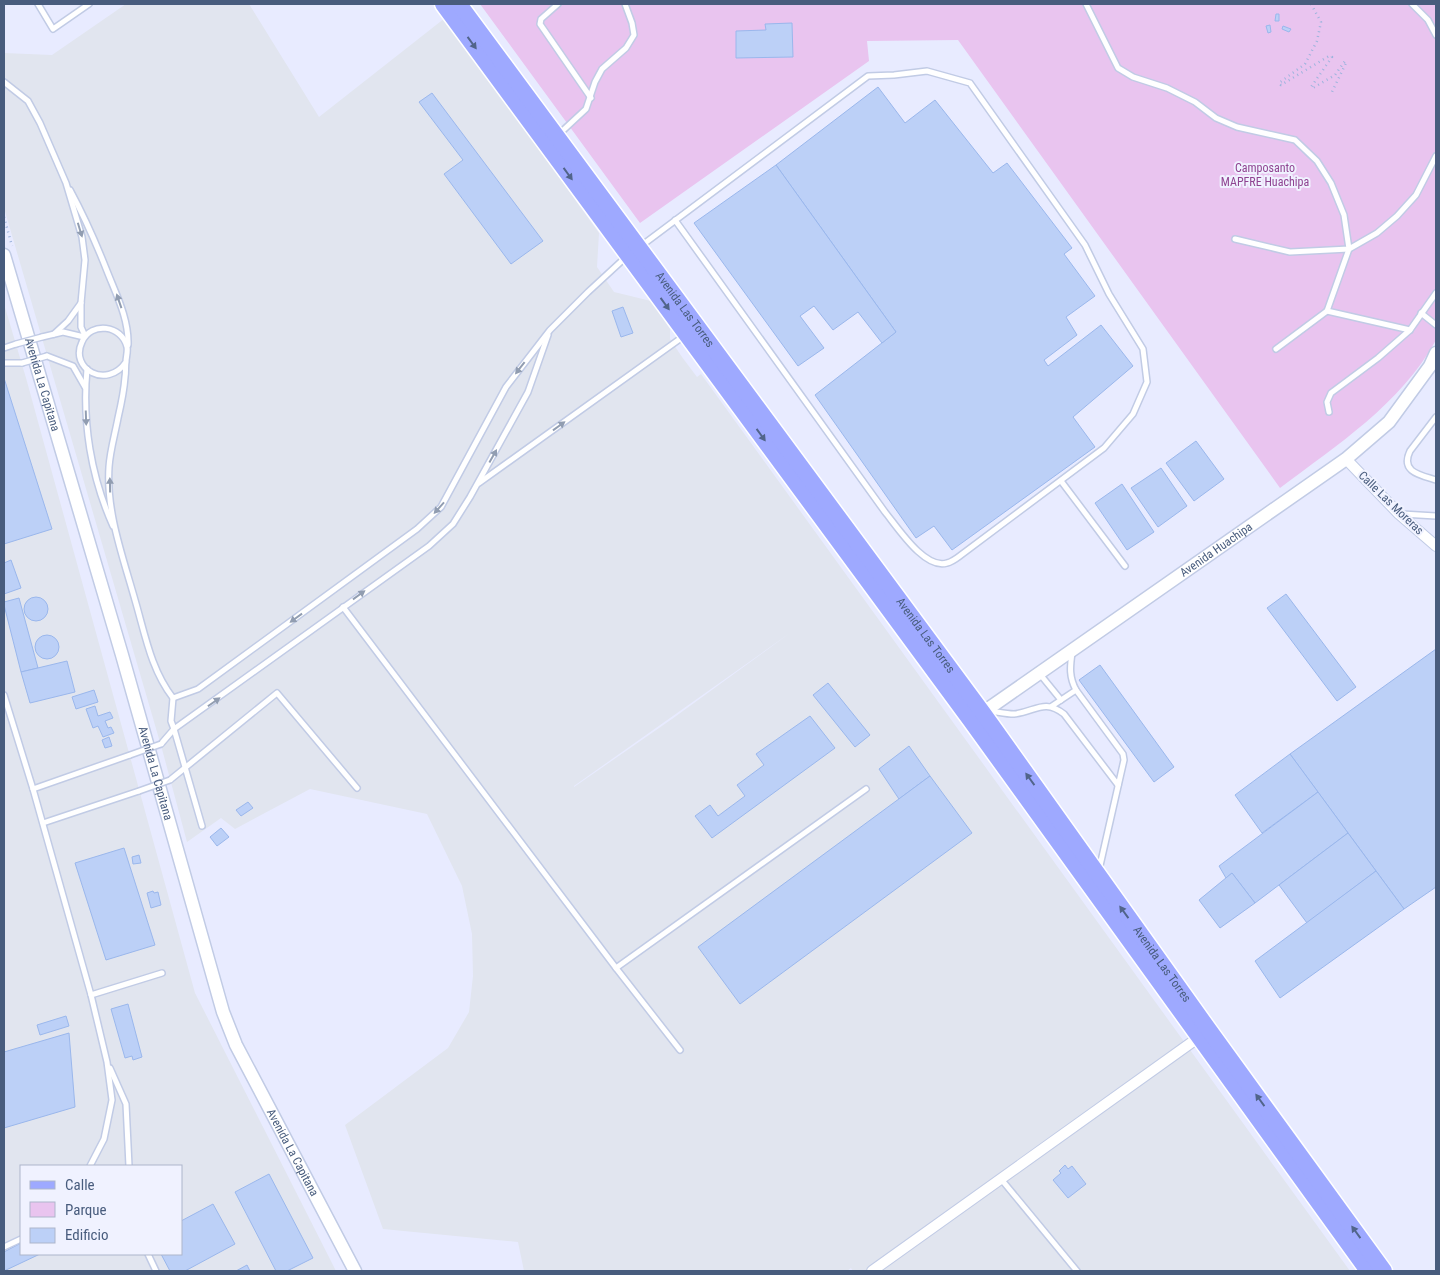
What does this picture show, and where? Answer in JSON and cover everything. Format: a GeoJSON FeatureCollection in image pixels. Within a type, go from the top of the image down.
{"type":"FeatureCollection","features":[{"type":"Feature","properties":{"kind":"main road","name":"Avenida Las Torres"},"geometry":{"type":"LineString","coordinates":[[443,4],[634,251],[980,715],[1098,875],[1204,1034],[1384,1271]]}},
{"type":"Feature","properties":{"kind":"main road","name":"Avenida Las Torres"},"geometry":{"type":"LineString","coordinates":[[459,4],[557,136],[687,334],[980,715],[1368,1271]]}},
{"type":"Feature","properties":{"kind":"street","name":"Avenida La Capitana"},"geometry":{"type":"LineString","coordinates":[[4,255],[122,655],[223,1012],[236,1045],[355,1271]]}},
{"type":"Feature","properties":{"kind":"street","name":"Avenida Huachipa"},"geometry":{"type":"LineString","coordinates":[[980,715],[1346,459],[1388,422],[1430,366],[1436,353]]}},
{"type":"Feature","properties":{"kind":"street","name":"Calle Las Moreras"},"geometry":{"type":"LineString","coordinates":[[1346,459],[1399,514],[1436,546]]}},
{"type":"Feature","properties":{"kind":"street"},"geometry":{"type":"LineString","coordinates":[[872,1271],[1204,1034]]}},
{"type":"Feature","properties":{"kind":"lane"},"geometry":{"type":"LineString","coordinates":[[38,4],[53,29],[89,4]]}},
{"type":"Feature","properties":{"kind":"lane"},"geometry":{"type":"LineString","coordinates":[[558,4],[541,19],[540,24],[591,98]]}},
{"type":"Feature","properties":{"kind":"lane"},"geometry":{"type":"LineString","coordinates":[[557,136],[586,109],[595,82],[602,70],[626,48],[634,35],[625,4]]}},
{"type":"Feature","properties":{"kind":"lane"},"geometry":{"type":"LineString","coordinates":[[1086,4],[1118,68],[1132,77],[1174,92],[1195,102],[1216,118],[1237,127],[1294,140],[1317,161],[1331,183],[1344,215],[1349,249],[1328,311],[1276,349]]}},
{"type":"Feature","properties":{"kind":"lane"},"geometry":{"type":"LineString","coordinates":[[1412,4],[1428,20],[1436,35]]}},
{"type":"Feature","properties":{"kind":"lane"},"geometry":{"type":"LineString","coordinates":[[173,698],[198,689],[417,530],[442,507],[506,387],[550,330],[588,292],[634,251],[675,220],[868,76],[894,76],[927,71],[970,83],[1085,245],[1109,294],[1143,349],[1147,382],[1133,414],[1104,448],[961,555],[947,564],[932,563],[917,551],[885,512],[675,220]]}},
{"type":"Feature","properties":{"kind":"lane"},"geometry":{"type":"LineString","coordinates":[[4,82],[28,100],[66,183],[86,218],[120,303],[128,334],[128,348],[109,466],[109,490],[116,533],[152,658],[163,685],[173,698],[171,721],[202,826]]}},
{"type":"Feature","properties":{"kind":"lane"},"geometry":{"type":"LineString","coordinates":[[1235,239],[1290,252],[1349,249],[1377,233],[1397,216],[1416,195],[1436,156]]}},
{"type":"Feature","properties":{"kind":"lane"},"geometry":{"type":"LineString","coordinates":[[66,183],[82,237],[85,260],[81,303],[82,327],[85,337]]}},
{"type":"Feature","properties":{"kind":"lane"},"geometry":{"type":"LineString","coordinates":[[1329,412],[1327,402],[1331,393],[1378,358],[1410,330],[1436,293]]}},
{"type":"Feature","properties":{"kind":"lane"},"geometry":{"type":"LineString","coordinates":[[53,334],[68,321],[81,303]]}},
{"type":"Feature","properties":{"kind":"lane"},"geometry":{"type":"LineString","coordinates":[[1328,311],[1410,330]]}},
{"type":"Feature","properties":{"kind":"lane"},"geometry":{"type":"LineString","coordinates":[[1421,313],[1436,325]]}},
{"type":"Feature","properties":{"kind":"lane"},"geometry":{"type":"LineString","coordinates":[[126,362],[116,373],[108,376],[93,373],[82,362],[79,350],[85,337],[92,330],[101,328],[110,328],[118,333],[128,348]]}},
{"type":"Feature","properties":{"kind":"lane"},"geometry":{"type":"LineString","coordinates":[[33,789],[160,744],[174,729],[429,546],[453,524],[477,485],[528,392],[550,330]]}},
{"type":"Feature","properties":{"kind":"lane"},"geometry":{"type":"LineString","coordinates":[[4,348],[63,332],[85,337]]}},
{"type":"Feature","properties":{"kind":"lane"},"geometry":{"type":"LineString","coordinates":[[477,485],[687,334]]}},
{"type":"Feature","properties":{"kind":"lane"},"geometry":{"type":"LineString","coordinates":[[4,363],[22,363],[47,356],[73,366],[86,368]]}},
{"type":"Feature","properties":{"kind":"lane"},"geometry":{"type":"LineString","coordinates":[[73,366],[85,387]]}},
{"type":"Feature","properties":{"kind":"lane"},"geometry":{"type":"LineString","coordinates":[[86,368],[86,426],[92,463],[103,504],[116,533]]}},
{"type":"Feature","properties":{"kind":"lane"},"geometry":{"type":"LineString","coordinates":[[1436,417],[1410,451],[1407,457],[1407,465],[1412,471],[1436,480]]}},
{"type":"Feature","properties":{"kind":"lane"},"geometry":{"type":"LineString","coordinates":[[1061,481],[1125,566]]}},
{"type":"Feature","properties":{"kind":"lane"},"geometry":{"type":"LineString","coordinates":[[1399,514],[1436,516]]}},
{"type":"Feature","properties":{"kind":"lane"},"geometry":{"type":"LineString","coordinates":[[343,607],[680,1050]]}},
{"type":"Feature","properties":{"kind":"lane"},"geometry":{"type":"LineString","coordinates":[[1072,650],[1071,681],[1122,754],[1124,760],[1124,767],[1118,785],[1098,875]]}},
{"type":"Feature","properties":{"kind":"lane"},"geometry":{"type":"LineString","coordinates":[[1039,674],[1062,700]]}},
{"type":"Feature","properties":{"kind":"lane"},"geometry":{"type":"LineString","coordinates":[[980,715],[1015,714],[1043,706],[1052,706],[1076,690]]}},
{"type":"Feature","properties":{"kind":"lane"},"geometry":{"type":"LineString","coordinates":[[42,823],[170,780],[277,693],[357,788]]}},
{"type":"Feature","properties":{"kind":"lane"},"geometry":{"type":"LineString","coordinates":[[4,695],[33,789],[91,995],[107,1062],[112,1100],[104,1139],[91,1165]]}},
{"type":"Feature","properties":{"kind":"lane"},"geometry":{"type":"LineString","coordinates":[[1052,706],[1064,714],[1118,785]]}},
{"type":"Feature","properties":{"kind":"lane"},"geometry":{"type":"LineString","coordinates":[[616,968],[866,789]]}},
{"type":"Feature","properties":{"kind":"lane"},"geometry":{"type":"LineString","coordinates":[[91,995],[162,973]]}},
{"type":"Feature","properties":{"kind":"lane"},"geometry":{"type":"LineString","coordinates":[[107,1062],[126,1104],[129,1165]]}},
{"type":"Feature","properties":{"kind":"lane"},"geometry":{"type":"LineString","coordinates":[[1001,1180],[1077,1271]]}},
{"type":"Feature","properties":{"kind":"lane"},"geometry":{"type":"LineString","coordinates":[[4,1247],[20,1239]]}},
{"type":"Feature","properties":{"kind":"lane"},"geometry":{"type":"LineString","coordinates":[[148,1255],[156,1271]]}},
{"type":"Feature","properties":{"kind":"path"},"geometry":{"type":"LineString","coordinates":[[1311,4],[1321,22],[1317,41],[1305,64],[1279,83],[1281,85],[1329,56],[1332,58],[1311,87],[1313,88],[1335,75],[1345,61],[1346,63],[1332,92]]}},
{"type":"Feature","properties":{"kind":"shaded area"},"geometry":{"type":"Polygon","coordinates":[[[126,4],[249,4],[319,117],[445,18],[599,233],[597,267],[614,292],[651,301],[670,329],[670,339],[682,357],[697,377],[701,374],[1350,1271],[853,1271],[851,1268],[847,1271],[524,1271],[518,1242],[383,1229],[345,1125],[448,1048],[469,1012],[473,976],[472,934],[462,886],[427,814],[310,789],[235,829],[221,818],[187,842],[162,749],[4,208],[4,53],[52,55],[126,4]],[[790,633],[574,787],[672,719],[790,633]]]}},
{"type":"Feature","properties":{"kind":"shaded area"},"geometry":{"type":"Polygon","coordinates":[[[4,304],[195,993],[336,1271],[4,1271],[4,304]]]}},
{"type":"Feature","properties":{"kind":"green space","name":"Camposanto MAPFRE Huachipa"},"geometry":{"type":"Polygon","coordinates":[[[480,4],[1436,4],[1436,340],[1422,363],[1386,404],[1345,439],[1280,488],[958,40],[867,41],[869,61],[640,223],[480,4]]]}},
{"type":"Feature","properties":{"kind":"building"},"geometry":{"type":"Polygon","coordinates":[[[1276,14],[1279,14],[1279,21],[1275,21],[1276,14]]]}},
{"type":"Feature","properties":{"kind":"building"},"geometry":{"type":"Polygon","coordinates":[[[792,23],[793,57],[736,58],[736,31],[766,30],[765,24],[792,23]]]}},
{"type":"Feature","properties":{"kind":"building"},"geometry":{"type":"Polygon","coordinates":[[[1270,25],[1271,32],[1268,33],[1266,26],[1270,25]]]}},
{"type":"Feature","properties":{"kind":"building"},"geometry":{"type":"Polygon","coordinates":[[[1283,26],[1291,29],[1289,32],[1282,29],[1283,26]]]}},
{"type":"Feature","properties":{"kind":"building"},"geometry":{"type":"Polygon","coordinates":[[[878,87],[905,123],[935,100],[993,173],[1007,163],[1072,248],[1064,254],[1095,296],[1066,317],[1077,335],[1044,360],[1048,366],[1101,325],[1133,366],[1073,417],[1095,447],[952,550],[934,526],[916,538],[815,395],[896,332],[776,165],[878,87]]]}},
{"type":"Feature","properties":{"kind":"building"},"geometry":{"type":"Polygon","coordinates":[[[432,93],[543,241],[511,264],[444,174],[463,160],[419,102],[432,93]]]}},
{"type":"Feature","properties":{"kind":"building"},"geometry":{"type":"Polygon","coordinates":[[[776,165],[896,332],[882,343],[858,312],[833,330],[814,306],[800,316],[824,348],[798,366],[694,223],[776,165]]]}},
{"type":"Feature","properties":{"kind":"building"},"geometry":{"type":"Polygon","coordinates":[[[623,307],[633,333],[621,337],[612,311],[623,307]]]}},
{"type":"Feature","properties":{"kind":"building"},"geometry":{"type":"Polygon","coordinates":[[[4,378],[52,529],[4,544],[4,378]]]}},
{"type":"Feature","properties":{"kind":"building"},"geometry":{"type":"Polygon","coordinates":[[[1196,441],[1224,479],[1194,501],[1166,463],[1196,441]]]}},
{"type":"Feature","properties":{"kind":"building"},"geometry":{"type":"Polygon","coordinates":[[[1161,468],[1187,506],[1158,527],[1131,488],[1161,468]]]}},
{"type":"Feature","properties":{"kind":"building"},"geometry":{"type":"Polygon","coordinates":[[[1122,484],[1154,532],[1127,550],[1095,503],[1122,484]]]}},
{"type":"Feature","properties":{"kind":"building"},"geometry":{"type":"Polygon","coordinates":[[[11,560],[21,588],[4,594],[4,563],[11,560]]]}},
{"type":"Feature","properties":{"kind":"building"},"geometry":{"type":"Polygon","coordinates":[[[1286,594],[1356,687],[1337,701],[1267,608],[1286,594]]]}},
{"type":"Feature","properties":{"kind":"building"},"geometry":{"type":"Polygon","coordinates":[[[36,597],[44,601],[48,609],[44,617],[36,621],[28,617],[24,609],[28,601],[36,597]]]}},
{"type":"Feature","properties":{"kind":"building"},"geometry":{"type":"Polygon","coordinates":[[[19,598],[38,668],[21,672],[4,605],[4,602],[19,598]]]}},
{"type":"Feature","properties":{"kind":"building"},"geometry":{"type":"Polygon","coordinates":[[[47,635],[52,636],[58,642],[58,652],[52,658],[47,659],[42,658],[36,652],[35,647],[36,642],[42,636],[47,635]]]}},
{"type":"Feature","properties":{"kind":"building"},"geometry":{"type":"Polygon","coordinates":[[[1436,649],[1436,887],[1404,909],[1290,754],[1436,649]]]}},
{"type":"Feature","properties":{"kind":"building"},"geometry":{"type":"Polygon","coordinates":[[[67,661],[75,692],[30,703],[21,672],[67,661]]]}},
{"type":"Feature","properties":{"kind":"building"},"geometry":{"type":"Polygon","coordinates":[[[1100,665],[1174,767],[1154,782],[1079,680],[1100,665]]]}},
{"type":"Feature","properties":{"kind":"building"},"geometry":{"type":"Polygon","coordinates":[[[828,683],[870,735],[855,747],[813,695],[828,683]]]}},
{"type":"Feature","properties":{"kind":"building"},"geometry":{"type":"Polygon","coordinates":[[[94,690],[98,702],[76,709],[72,697],[94,690]]]}},
{"type":"Feature","properties":{"kind":"building"},"geometry":{"type":"Polygon","coordinates":[[[95,706],[98,716],[110,712],[113,718],[105,721],[108,728],[111,727],[114,733],[103,737],[98,726],[93,728],[86,709],[95,706]]]}},
{"type":"Feature","properties":{"kind":"building"},"geometry":{"type":"Polygon","coordinates":[[[810,716],[835,748],[712,838],[695,816],[710,805],[718,816],[745,796],[737,785],[764,765],[756,754],[810,716]]]}},
{"type":"Feature","properties":{"kind":"building"},"geometry":{"type":"Polygon","coordinates":[[[109,737],[112,746],[105,748],[102,740],[109,737]]]}},
{"type":"Feature","properties":{"kind":"building"},"geometry":{"type":"Polygon","coordinates":[[[909,746],[930,776],[899,799],[879,769],[909,746]]]}},
{"type":"Feature","properties":{"kind":"building"},"geometry":{"type":"Polygon","coordinates":[[[1290,754],[1318,792],[1262,833],[1235,795],[1290,754]]]}},
{"type":"Feature","properties":{"kind":"building"},"geometry":{"type":"Polygon","coordinates":[[[930,776],[972,833],[740,1004],[698,947],[930,776]]]}},
{"type":"Feature","properties":{"kind":"building"},"geometry":{"type":"Polygon","coordinates":[[[1318,792],[1348,833],[1255,903],[1232,873],[1226,878],[1219,866],[1318,792]]]}},
{"type":"Feature","properties":{"kind":"building"},"geometry":{"type":"Polygon","coordinates":[[[248,802],[253,808],[241,816],[236,810],[248,802]]]}},
{"type":"Feature","properties":{"kind":"building"},"geometry":{"type":"Polygon","coordinates":[[[221,828],[229,837],[217,846],[210,837],[221,828]]]}},
{"type":"Feature","properties":{"kind":"building"},"geometry":{"type":"Polygon","coordinates":[[[1348,833],[1376,871],[1307,923],[1279,885],[1348,833]]]}},
{"type":"Feature","properties":{"kind":"building"},"geometry":{"type":"Polygon","coordinates":[[[124,848],[155,945],[106,960],[75,863],[124,848]]]}},
{"type":"Feature","properties":{"kind":"building"},"geometry":{"type":"Polygon","coordinates":[[[139,855],[141,863],[133,864],[132,857],[139,855]]]}},
{"type":"Feature","properties":{"kind":"building"},"geometry":{"type":"Polygon","coordinates":[[[1376,871],[1404,909],[1280,998],[1255,961],[1376,871]]]}},
{"type":"Feature","properties":{"kind":"building"},"geometry":{"type":"Polygon","coordinates":[[[1232,873],[1255,903],[1220,928],[1199,900],[1232,873]]]}},
{"type":"Feature","properties":{"kind":"building"},"geometry":{"type":"Polygon","coordinates":[[[153,891],[154,893],[158,892],[161,905],[151,908],[147,893],[153,891]]]}},
{"type":"Feature","properties":{"kind":"building"},"geometry":{"type":"Polygon","coordinates":[[[128,1004],[142,1057],[133,1060],[132,1056],[125,1058],[111,1009],[128,1004]]]}},
{"type":"Feature","properties":{"kind":"building"},"geometry":{"type":"Polygon","coordinates":[[[66,1016],[69,1026],[40,1035],[37,1025],[66,1016]]]}},
{"type":"Feature","properties":{"kind":"building"},"geometry":{"type":"Polygon","coordinates":[[[69,1033],[75,1107],[4,1128],[4,1052],[69,1033]]]}},
{"type":"Feature","properties":{"kind":"building"},"geometry":{"type":"Polygon","coordinates":[[[1065,1165],[1068,1169],[1072,1166],[1086,1184],[1068,1198],[1053,1180],[1061,1173],[1059,1171],[1065,1165]]]}},
{"type":"Feature","properties":{"kind":"building"},"geometry":{"type":"Polygon","coordinates":[[[269,1174],[313,1258],[287,1271],[276,1271],[235,1192],[269,1174]]]}},
{"type":"Feature","properties":{"kind":"building"},"geometry":{"type":"Polygon","coordinates":[[[213,1204],[235,1244],[185,1271],[170,1271],[162,1255],[182,1255],[182,1220],[213,1204]]]}},
{"type":"Feature","properties":{"kind":"building"},"geometry":{"type":"Polygon","coordinates":[[[20,1244],[20,1255],[38,1255],[4,1271],[4,1252],[20,1244]]]}},
{"type":"Feature","properties":{"kind":"building"},"geometry":{"type":"Polygon","coordinates":[[[247,1265],[250,1271],[236,1271],[247,1265]]]}}]}
